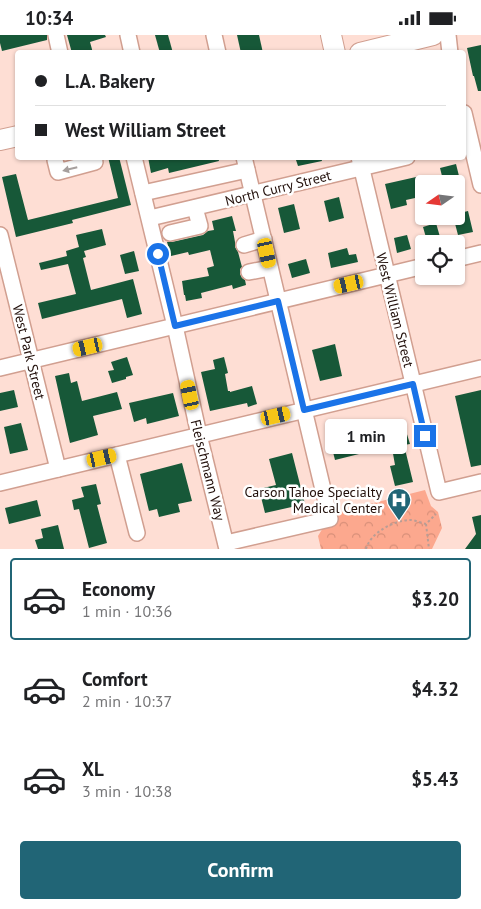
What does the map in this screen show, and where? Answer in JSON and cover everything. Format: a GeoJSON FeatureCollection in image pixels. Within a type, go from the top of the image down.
{"type":"FeatureCollection","features":[{"type":"Feature","properties":{"kind":"main road"},"geometry":{"type":"LineString","coordinates":[[331,35],[334,50]]}},
{"type":"Feature","properties":{"kind":"main road"},"geometry":{"type":"LineString","coordinates":[[368,50],[396,39],[433,35]]}},
{"type":"Feature","properties":{"kind":"main road"},"geometry":{"type":"LineString","coordinates":[[0,140],[15,137]]}},
{"type":"Feature","properties":{"kind":"street"},"geometry":{"type":"LineString","coordinates":[[56,35],[59,50]]}},
{"type":"Feature","properties":{"kind":"street"},"geometry":{"type":"LineString","coordinates":[[128,35],[131,50]]}},
{"type":"Feature","properties":{"kind":"street"},"geometry":{"type":"LineString","coordinates":[[214,35],[217,50]]}},
{"type":"Feature","properties":{"kind":"street"},"geometry":{"type":"LineString","coordinates":[[448,35],[450,50]]}},
{"type":"Feature","properties":{"kind":"street"},"geometry":{"type":"LineString","coordinates":[[466,120],[481,185]]}},
{"type":"Feature","properties":{"kind":"street"},"geometry":{"type":"LineString","coordinates":[[55,160],[58,172],[95,163]]}},
{"type":"Feature","properties":{"kind":"street","name":"Fleischmann Way"},"geometry":{"type":"LineString","coordinates":[[135,160],[226,546]]}},
{"type":"Feature","properties":{"kind":"street","name":"North Curry Street"},"geometry":{"type":"LineString","coordinates":[[150,218],[253,194],[360,163],[384,160]]}},
{"type":"Feature","properties":{"kind":"street","name":"West William Street"},"geometry":{"type":"LineString","coordinates":[[360,163],[439,492],[481,482]]}},
{"type":"Feature","properties":{"kind":"street"},"geometry":{"type":"LineString","coordinates":[[143,193],[246,164],[330,519],[226,546]]}},
{"type":"Feature","properties":{"kind":"street"},"geometry":{"type":"LineString","coordinates":[[170,233],[200,226],[195,208]]}},
{"type":"Feature","properties":{"kind":"street","name":"West Park Street"},"geometry":{"type":"LineString","coordinates":[[0,235],[2,252],[32,361],[58,469]]}},
{"type":"Feature","properties":{"kind":"street"},"geometry":{"type":"LineString","coordinates":[[244,245],[264,239]]}},
{"type":"Feature","properties":{"kind":"street"},"geometry":{"type":"LineString","coordinates":[[465,257],[481,253]]}},
{"type":"Feature","properties":{"kind":"street"},"geometry":{"type":"LineString","coordinates":[[249,272],[270,268]]}},
{"type":"Feature","properties":{"kind":"street"},"geometry":{"type":"LineString","coordinates":[[0,368],[415,268]]}},
{"type":"Feature","properties":{"kind":"street"},"geometry":{"type":"LineString","coordinates":[[0,483],[481,367]]}},
{"type":"Feature","properties":{"kind":"street"},"geometry":{"type":"LineString","coordinates":[[117,455],[137,533]]}},
{"type":"Feature","properties":{"kind":"path"},"geometry":{"type":"LineString","coordinates":[[426,524],[436,514]]}},
{"type":"Feature","properties":{"kind":"path"},"geometry":{"type":"LineString","coordinates":[[366,549],[368,542],[385,527],[396,522],[412,520],[426,524]]}},
{"type":"Feature","properties":{"kind":"path"},"geometry":{"type":"LineString","coordinates":[[426,524],[429,549]]}},
{"type":"Feature","properties":{"kind":"green space"},"geometry":{"type":"Polygon","coordinates":[[[425,490],[431,506],[438,512],[442,528],[432,549],[321,549],[318,536],[326,523],[338,512],[425,490]]]}},
{"type":"Feature","properties":{"kind":"building"},"geometry":{"type":"Polygon","coordinates":[[[0,35],[47,35],[47,40],[2,51],[0,35]]]}},
{"type":"Feature","properties":{"kind":"building"},"geometry":{"type":"Polygon","coordinates":[[[67,35],[105,35],[106,37],[90,42],[92,50],[71,50],[67,35]]]}},
{"type":"Feature","properties":{"kind":"building"},"geometry":{"type":"Polygon","coordinates":[[[155,35],[168,35],[172,50],[159,50],[155,35]]]}},
{"type":"Feature","properties":{"kind":"building"},"geometry":{"type":"Polygon","coordinates":[[[237,35],[259,35],[262,50],[240,50],[237,35]]]}},
{"type":"Feature","properties":{"kind":"building"},"geometry":{"type":"Polygon","coordinates":[[[481,45],[481,91],[478,91],[467,48],[481,45]]]}},
{"type":"Feature","properties":{"kind":"building"},"geometry":{"type":"Polygon","coordinates":[[[109,160],[120,160],[131,205],[72,220],[73,223],[16,237],[2,177],[16,174],[28,220],[118,198],[109,160]]]}},
{"type":"Feature","properties":{"kind":"building"},"geometry":{"type":"Polygon","coordinates":[[[149,160],[219,161],[169,173],[168,168],[151,173],[149,160]]]}},
{"type":"Feature","properties":{"kind":"building"},"geometry":{"type":"Polygon","coordinates":[[[296,160],[322,161],[298,166],[296,160]]]}},
{"type":"Feature","properties":{"kind":"building"},"geometry":{"type":"Polygon","coordinates":[[[456,164],[459,175],[442,175],[440,168],[456,164]]]}},
{"type":"Feature","properties":{"kind":"building"},"geometry":{"type":"Polygon","coordinates":[[[415,177],[415,198],[406,200],[407,205],[391,209],[385,184],[415,177]]]}},
{"type":"Feature","properties":{"kind":"building"},"geometry":{"type":"Polygon","coordinates":[[[339,197],[344,218],[329,222],[324,201],[339,197]]]}},
{"type":"Feature","properties":{"kind":"building"},"geometry":{"type":"Polygon","coordinates":[[[294,204],[300,229],[284,233],[278,208],[294,204]]]}},
{"type":"Feature","properties":{"kind":"building"},"geometry":{"type":"Polygon","coordinates":[[[468,211],[473,232],[458,235],[455,225],[465,225],[465,212],[468,211]]]}},
{"type":"Feature","properties":{"kind":"building"},"geometry":{"type":"Polygon","coordinates":[[[232,216],[236,231],[233,231],[235,247],[242,267],[240,274],[245,280],[246,285],[233,289],[232,285],[201,293],[202,298],[186,301],[182,281],[209,276],[207,268],[214,266],[210,250],[189,255],[188,252],[171,256],[167,242],[203,235],[208,231],[214,230],[212,221],[232,216]]]}},
{"type":"Feature","properties":{"kind":"building"},"geometry":{"type":"Polygon","coordinates":[[[437,225],[439,235],[425,235],[423,227],[437,225]]]}},
{"type":"Feature","properties":{"kind":"building"},"geometry":{"type":"Polygon","coordinates":[[[102,229],[106,245],[84,251],[86,257],[83,258],[91,290],[133,279],[142,314],[127,318],[122,299],[42,319],[38,303],[76,294],[68,264],[41,270],[39,263],[67,256],[66,251],[79,247],[76,235],[102,229]]]}},
{"type":"Feature","properties":{"kind":"building"},"geometry":{"type":"Polygon","coordinates":[[[407,235],[411,249],[397,253],[394,238],[407,235]]]}},
{"type":"Feature","properties":{"kind":"building"},"geometry":{"type":"Polygon","coordinates":[[[347,248],[349,255],[356,254],[358,262],[331,268],[328,253],[347,248]]]}},
{"type":"Feature","properties":{"kind":"building"},"geometry":{"type":"Polygon","coordinates":[[[134,251],[139,271],[125,274],[120,255],[134,251]]]}},
{"type":"Feature","properties":{"kind":"building"},"geometry":{"type":"Polygon","coordinates":[[[306,259],[310,273],[292,278],[288,264],[306,259]]]}},
{"type":"Feature","properties":{"kind":"building"},"geometry":{"type":"Polygon","coordinates":[[[335,344],[342,376],[320,381],[312,350],[335,344]]]}},
{"type":"Feature","properties":{"kind":"building"},"geometry":{"type":"Polygon","coordinates":[[[127,357],[133,375],[112,383],[108,371],[114,370],[111,362],[127,357]]]}},
{"type":"Feature","properties":{"kind":"building"},"geometry":{"type":"Polygon","coordinates":[[[224,357],[228,373],[225,374],[228,391],[252,386],[257,404],[248,407],[247,403],[210,411],[201,372],[215,369],[213,360],[224,357]]]}},
{"type":"Feature","properties":{"kind":"building"},"geometry":{"type":"Polygon","coordinates":[[[69,373],[71,383],[77,381],[82,401],[117,392],[122,409],[93,416],[98,435],[70,443],[55,376],[69,373]]]}},
{"type":"Feature","properties":{"kind":"building"},"geometry":{"type":"Polygon","coordinates":[[[14,390],[18,407],[0,411],[0,393],[14,390]]]}},
{"type":"Feature","properties":{"kind":"building"},"geometry":{"type":"Polygon","coordinates":[[[481,390],[481,465],[471,467],[455,396],[481,390]]]}},
{"type":"Feature","properties":{"kind":"building"},"geometry":{"type":"Polygon","coordinates":[[[173,393],[179,416],[147,424],[146,418],[134,422],[129,403],[173,393]]]}},
{"type":"Feature","properties":{"kind":"building"},"geometry":{"type":"Polygon","coordinates":[[[367,421],[372,439],[406,431],[410,444],[404,445],[413,482],[395,486],[390,466],[395,465],[392,448],[380,451],[379,449],[335,460],[333,452],[330,453],[327,438],[330,437],[329,431],[367,421]]]}},
{"type":"Feature","properties":{"kind":"building"},"geometry":{"type":"Polygon","coordinates":[[[21,423],[28,450],[10,454],[4,427],[21,423]]]}},
{"type":"Feature","properties":{"kind":"building"},"geometry":{"type":"Polygon","coordinates":[[[292,453],[305,504],[265,513],[259,489],[276,485],[269,459],[292,453]]]}},
{"type":"Feature","properties":{"kind":"building"},"geometry":{"type":"Polygon","coordinates":[[[182,463],[192,501],[178,504],[180,512],[159,517],[157,509],[149,511],[140,474],[182,463]]]}},
{"type":"Feature","properties":{"kind":"building"},"geometry":{"type":"Polygon","coordinates":[[[96,484],[101,504],[97,505],[107,543],[89,548],[79,509],[74,510],[72,500],[84,497],[81,487],[96,484]]]}},
{"type":"Feature","properties":{"kind":"building"},"geometry":{"type":"Polygon","coordinates":[[[37,500],[41,516],[9,524],[5,508],[37,500]]]}},
{"type":"Feature","properties":{"kind":"building"},"geometry":{"type":"Polygon","coordinates":[[[481,515],[481,549],[465,549],[476,534],[472,517],[481,515]]]}},
{"type":"Feature","properties":{"kind":"building"},"geometry":{"type":"Polygon","coordinates":[[[58,525],[64,549],[38,549],[35,540],[43,538],[41,529],[58,525]]]}},
{"type":"Feature","properties":{"kind":"place","name":"Carson Tahoe Specialty Medical Center"},"geometry":{"type":"Point","coordinates":[399,521]}},
{"type":"Feature","properties":{"kind":"route"},"geometry":{"type":"LineString","coordinates":[[158,254],[175,326],[278,301],[304,410],[413,384],[425,436]]}}]}
